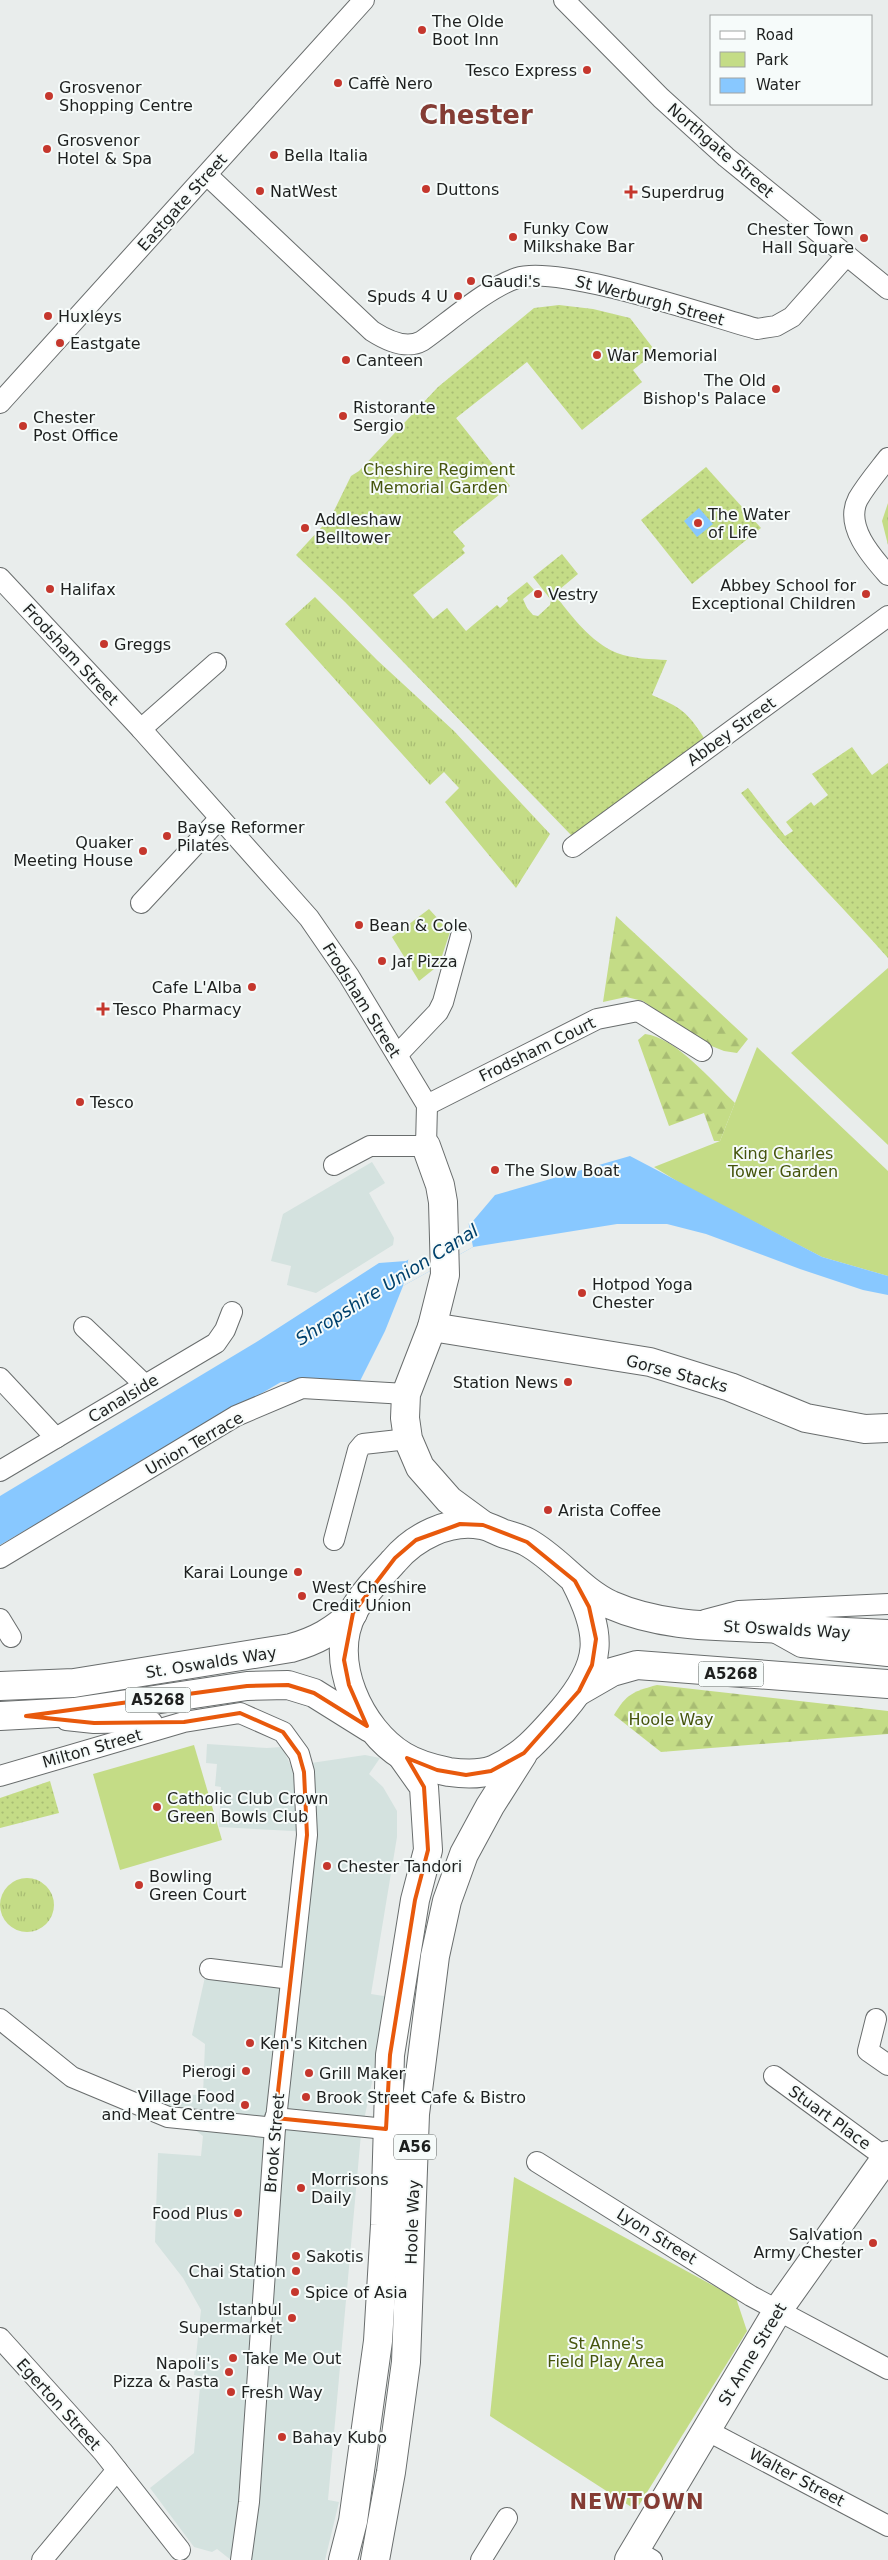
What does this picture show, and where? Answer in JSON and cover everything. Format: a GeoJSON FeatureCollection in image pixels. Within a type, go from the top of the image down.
{"type":"FeatureCollection","features":[{"type":"Feature","properties":{"kind":"main road"},"geometry":{"type":"LineString","coordinates":[[426,1146],[440,1185],[445,1274],[432,1327],[406,1394],[405,1418],[408,1439],[420,1468],[449,1500],[483,1525]]}},
{"type":"Feature","properties":{"kind":"main road","name":"Gorse Stacks"},"geometry":{"type":"LineString","coordinates":[[432,1327],[650,1362],[730,1386],[806,1418],[865,1429],[888,1428]]}},
{"type":"Feature","properties":{"kind":"main road"},"geometry":{"type":"LineString","coordinates":[[402,1756],[374,1730],[359,1708],[349,1685],[344,1660],[346,1637],[352,1613],[395,1558],[416,1540],[437,1530],[460,1524],[483,1525]]}},
{"type":"Feature","properties":{"kind":"main road","name":"A5268"},"geometry":{"type":"LineString","coordinates":[[483,1525],[527,1542],[575,1581],[608,1603],[636,1615],[686,1625]]}},
{"type":"Feature","properties":{"kind":"main road","name":"A5268"},"geometry":{"type":"LineString","coordinates":[[402,1756],[437,1770],[466,1775],[491,1771],[524,1753],[579,1691],[592,1664],[596,1639],[589,1606],[575,1581]]}},
{"type":"Feature","properties":{"kind":"main road","name":"St. Oswalds Way"},"geometry":{"type":"LineString","coordinates":[[0,1686],[74,1683],[291,1648],[319,1639],[338,1627],[352,1613]]}},
{"type":"Feature","properties":{"kind":"main road","name":"St Oswalds Way"},"geometry":{"type":"LineString","coordinates":[[686,1625],[888,1634]]}},
{"type":"Feature","properties":{"kind":"main road"},"geometry":{"type":"LineString","coordinates":[[777,1629],[802,1643],[888,1652]]}},
{"type":"Feature","properties":{"kind":"main road","name":"A5268"},"geometry":{"type":"LineString","coordinates":[[579,1691],[612,1672],[637,1665],[888,1684]]}},
{"type":"Feature","properties":{"kind":"main road","name":"St. Oswalds Way"},"geometry":{"type":"LineString","coordinates":[[13,1716],[74,1712],[247,1686],[288,1685],[314,1693],[374,1730]]}},
{"type":"Feature","properties":{"kind":"main road","name":"Hoole Way"},"geometry":{"type":"LineString","coordinates":[[375,2560],[391,2472],[406,2362],[415,2114],[435,1956],[447,1901],[464,1854],[490,1806],[524,1753]]}},
{"type":"Feature","properties":{"kind":"main road","name":"Hoole Way"},"geometry":{"type":"LineString","coordinates":[[343,2560],[355,2512],[378,2341],[385,2225],[386,2129],[390,2055],[415,1900],[428,1850],[424,1787],[402,1756]]}},
{"type":"Feature","properties":{"kind":"main road","name":"St Anne Street"},"geometry":{"type":"LineString","coordinates":[[639,2557],[706,2430],[778,2310],[887,2157]]}},
{"type":"Feature","properties":{"kind":"street","name":"Eastgate Street"},"geometry":{"type":"LineString","coordinates":[[0,403],[364,0]]}},
{"type":"Feature","properties":{"kind":"street","name":"Northgate Street"},"geometry":{"type":"LineString","coordinates":[[564,0],[661,98],[726,157],[888,289]]}},
{"type":"Feature","properties":{"kind":"street","name":"St Werburgh Street"},"geometry":{"type":"LineString","coordinates":[[207,175],[372,331],[399,344],[419,344],[501,284],[530,275],[570,279],[605,286],[757,329],[776,326],[792,318],[847,255]]}},
{"type":"Feature","properties":{"kind":"street"},"geometry":{"type":"LineString","coordinates":[[888,458],[857,501],[856,512],[858,532],[862,541],[888,575]]}},
{"type":"Feature","properties":{"kind":"street","name":"Frodsham Street"},"geometry":{"type":"LineString","coordinates":[[0,578],[141,729],[309,918],[349,976],[427,1105]]}},
{"type":"Feature","properties":{"kind":"street","name":"Abbey Street"},"geometry":{"type":"LineString","coordinates":[[573,847],[888,616]]}},
{"type":"Feature","properties":{"kind":"street"},"geometry":{"type":"LineString","coordinates":[[141,729],[216,663]]}},
{"type":"Feature","properties":{"kind":"street"},"geometry":{"type":"LineString","coordinates":[[141,903],[220,818]]}},
{"type":"Feature","properties":{"kind":"street"},"geometry":{"type":"LineString","coordinates":[[397,1054],[438,1012],[443,1002],[461,936]]}},
{"type":"Feature","properties":{"kind":"street","name":"Frodsham Court"},"geometry":{"type":"LineString","coordinates":[[427,1105],[597,1019],[638,1011],[702,1050]]}},
{"type":"Feature","properties":{"kind":"street"},"geometry":{"type":"LineString","coordinates":[[334,1166],[370,1146],[426,1146],[427,1105]]}},
{"type":"Feature","properties":{"kind":"street","name":"Canalside"},"geometry":{"type":"LineString","coordinates":[[0,1471],[216,1344],[225,1330],[232,1312]]}},
{"type":"Feature","properties":{"kind":"street"},"geometry":{"type":"LineString","coordinates":[[84,1327],[145,1385]]}},
{"type":"Feature","properties":{"kind":"street"},"geometry":{"type":"LineString","coordinates":[[0,1378],[56,1438]]}},
{"type":"Feature","properties":{"kind":"street","name":"Union Terrace"},"geometry":{"type":"LineString","coordinates":[[0,1558],[236,1416],[302,1388],[406,1394]]}},
{"type":"Feature","properties":{"kind":"street"},"geometry":{"type":"LineString","coordinates":[[334,1540],[358,1450],[363,1444],[408,1439]]}},
{"type":"Feature","properties":{"kind":"street"},"geometry":{"type":"LineString","coordinates":[[686,1625],[739,1611],[888,1604]]}},
{"type":"Feature","properties":{"kind":"street"},"geometry":{"type":"LineString","coordinates":[[0,1619],[11,1637]]}},
{"type":"Feature","properties":{"kind":"street","name":"Milton Street"},"geometry":{"type":"LineString","coordinates":[[0,1776],[184,1722],[240,1713],[283,1732]]}},
{"type":"Feature","properties":{"kind":"street","name":"Milton Street"},"geometry":{"type":"LineString","coordinates":[[13,1716],[94,1723],[184,1722]]}},
{"type":"Feature","properties":{"kind":"street","name":"Brook Street"},"geometry":{"type":"LineString","coordinates":[[241,2560],[249,2502],[275,2123],[307,1835],[304,1772],[299,1754],[283,1732]]}},
{"type":"Feature","properties":{"kind":"street"},"geometry":{"type":"LineString","coordinates":[[210,1969],[290,1979]]}},
{"type":"Feature","properties":{"kind":"street"},"geometry":{"type":"LineString","coordinates":[[0,2019],[72,2077],[168,2117],[386,2129]]}},
{"type":"Feature","properties":{"kind":"street"},"geometry":{"type":"LineString","coordinates":[[876,2019],[868,2051],[888,2064]]}},
{"type":"Feature","properties":{"kind":"street","name":"Stuart Place"},"geometry":{"type":"LineString","coordinates":[[774,2076],[887,2157]]}},
{"type":"Feature","properties":{"kind":"street","name":"Lyon Street"},"geometry":{"type":"LineString","coordinates":[[537,2162],[751,2296],[888,2369]]}},
{"type":"Feature","properties":{"kind":"street","name":"Egerton Street"},"geometry":{"type":"LineString","coordinates":[[0,2338],[117,2470],[180,2550]]}},
{"type":"Feature","properties":{"kind":"street","name":"Walter Street"},"geometry":{"type":"LineString","coordinates":[[706,2430],[888,2526]]}},
{"type":"Feature","properties":{"kind":"street"},"geometry":{"type":"LineString","coordinates":[[42,2560],[117,2470]]}},
{"type":"Feature","properties":{"kind":"street"},"geometry":{"type":"LineString","coordinates":[[481,2560],[507,2518]]}},
{"type":"Feature","properties":{"kind":"highlighted area"},"geometry":{"type":"Polygon","coordinates":[[[460,1524],[483,1525],[527,1542],[553,1561],[575,1581],[589,1607],[596,1639],[592,1665],[579,1691],[524,1753],[491,1771],[466,1775],[437,1770],[407,1758],[424,1787],[428,1850],[415,1900],[390,2055],[386,2129],[275,2118],[307,1835],[304,1772],[299,1754],[283,1732],[240,1713],[184,1722],[94,1723],[26,1716],[247,1686],[288,1685],[314,1693],[367,1726],[349,1685],[344,1660],[353,1613],[395,1558],[416,1540],[460,1524]]]}},
{"type":"Feature","properties":{"kind":"shaded area"},"geometry":{"type":"Polygon","coordinates":[[[372,1162],[385,1183],[369,1193],[394,1238],[393,1245],[316,1293],[287,1285],[291,1266],[271,1261],[283,1214],[372,1162]]]}},
{"type":"Feature","properties":{"kind":"shaded area"},"geometry":{"type":"Polygon","coordinates":[[[207,1744],[267,1748],[282,1747],[291,1766],[365,1755],[380,1758],[369,1774],[383,1787],[397,1811],[397,1837],[371,1994],[390,1997],[361,2134],[328,2500],[339,2502],[325,2560],[231,2560],[217,2549],[212,2552],[194,2547],[150,2488],[194,2453],[201,2376],[194,2375],[201,2310],[183,2278],[155,2242],[158,2153],[201,2156],[203,2136],[168,2109],[169,2094],[203,2095],[205,2044],[192,2035],[205,1977],[296,1988],[312,1832],[219,1827],[221,1787],[215,1786],[217,1764],[206,1763],[207,1744]]]}},
{"type":"Feature","properties":{"kind":"green space","name":"Cheshire Regiment Memorial Garden"},"geometry":{"type":"Polygon","coordinates":[[[559,305],[593,309],[630,318],[656,352],[633,370],[642,382],[582,430],[527,362],[456,418],[510,486],[453,532],[465,546],[462,549],[465,553],[413,595],[433,619],[447,608],[466,631],[497,605],[500,608],[508,601],[507,598],[527,582],[534,590],[523,599],[533,615],[538,616],[550,605],[551,600],[533,577],[562,554],[578,574],[554,594],[582,627],[598,642],[617,653],[636,658],[667,660],[652,695],[682,711],[693,722],[704,738],[572,836],[345,602],[296,555],[331,517],[351,476],[359,471],[438,387],[534,308],[559,305]]]}},
{"type":"Feature","properties":{"kind":"green space"},"geometry":{"type":"Polygon","coordinates":[[[706,467],[761,528],[692,584],[641,520],[706,467]]]}},
{"type":"Feature","properties":{"kind":"green space"},"geometry":{"type":"Polygon","coordinates":[[[888,503],[888,545],[882,521],[888,503]]]}},
{"type":"Feature","properties":{"kind":"green space"},"geometry":{"type":"Polygon","coordinates":[[[315,597],[377,660],[454,731],[550,834],[516,888],[445,802],[459,788],[444,772],[430,785],[285,624],[315,597]]]}},
{"type":"Feature","properties":{"kind":"green space"},"geometry":{"type":"Polygon","coordinates":[[[852,747],[872,775],[888,763],[888,958],[794,856],[741,793],[748,788],[785,836],[793,831],[786,822],[811,802],[814,806],[828,795],[812,774],[852,747]]]}},
{"type":"Feature","properties":{"kind":"green space"},"geometry":{"type":"Polygon","coordinates":[[[429,909],[450,932],[439,965],[419,981],[392,937],[429,909]]]}},
{"type":"Feature","properties":{"kind":"green space"},"geometry":{"type":"Polygon","coordinates":[[[616,916],[748,1039],[737,1053],[724,1051],[699,1041],[643,1001],[626,997],[603,1002],[616,916]]]}},
{"type":"Feature","properties":{"kind":"green space"},"geometry":{"type":"Polygon","coordinates":[[[888,968],[888,1145],[791,1053],[888,968]]]}},
{"type":"Feature","properties":{"kind":"green space"},"geometry":{"type":"Polygon","coordinates":[[[645,1034],[669,1043],[681,1052],[735,1103],[720,1141],[714,1141],[704,1113],[669,1126],[638,1040],[645,1034]]]}},
{"type":"Feature","properties":{"kind":"green space","name":"King Charles Tower Garden"},"geometry":{"type":"Polygon","coordinates":[[[757,1047],[888,1171],[888,1276],[822,1257],[690,1189],[654,1167],[720,1141],[757,1047]]]}},
{"type":"Feature","properties":{"kind":"green space","name":"Hoole Way"},"geometry":{"type":"Polygon","coordinates":[[[657,1685],[888,1711],[888,1734],[661,1752],[614,1715],[631,1694],[657,1685]]]}},
{"type":"Feature","properties":{"kind":"green space","name":"Catholic Club Crown Green Bowls Club"},"geometry":{"type":"Polygon","coordinates":[[[194,1745],[222,1840],[120,1870],[93,1774],[194,1745]]]}},
{"type":"Feature","properties":{"kind":"green space"},"geometry":{"type":"Polygon","coordinates":[[[50,1781],[59,1813],[0,1828],[0,1798],[50,1781]]]}},
{"type":"Feature","properties":{"kind":"green space"},"geometry":{"type":"Polygon","coordinates":[[[27,1878],[37,1880],[46,1886],[52,1895],[54,1905],[52,1915],[46,1924],[37,1930],[27,1932],[17,1930],[8,1924],[2,1915],[0,1905],[2,1895],[8,1886],[17,1880],[27,1878]]]}},
{"type":"Feature","properties":{"kind":"green space","name":"St Anne's Field Play Area"},"geometry":{"type":"Polygon","coordinates":[[[514,2177],[736,2298],[747,2331],[636,2510],[490,2416],[514,2177]]]}},
{"type":"Feature","properties":{"kind":"water"},"geometry":{"type":"Polygon","coordinates":[[[699,508],[713,524],[697,537],[684,521],[699,508]]]}},
{"type":"Feature","properties":{"kind":"water","name":"Shropshire Union Canal"},"geometry":{"type":"Polygon","coordinates":[[[630,1156],[822,1257],[888,1276],[888,1295],[863,1290],[706,1234],[667,1224],[617,1224],[473,1247],[403,1286],[385,1331],[360,1381],[281,1382],[0,1545],[0,1496],[258,1341],[379,1263],[406,1261],[473,1221],[495,1195],[630,1156]]]}},
{"type":"Feature","properties":{"kind":"pier"},"geometry":{"type":"Polygon","coordinates":[[[468,1220],[473,1247],[403,1286],[409,1256],[468,1220]]]}},
{"type":"Feature","properties":{"kind":"place","name":"The Olde Boot Inn"},"geometry":{"type":"Point","coordinates":[422,30]}},
{"type":"Feature","properties":{"kind":"place","name":"Tesco Express"},"geometry":{"type":"Point","coordinates":[587,70]}},
{"type":"Feature","properties":{"kind":"place","name":"Caffè Nero"},"geometry":{"type":"Point","coordinates":[338,83]}},
{"type":"Feature","properties":{"kind":"place","name":"Grosvenor Shopping Centre"},"geometry":{"type":"Point","coordinates":[49,96]}},
{"type":"Feature","properties":{"kind":"place","name":"Grosvenor Hotel & Spa"},"geometry":{"type":"Point","coordinates":[47,149]}},
{"type":"Feature","properties":{"kind":"place","name":"Bella Italia"},"geometry":{"type":"Point","coordinates":[274,155]}},
{"type":"Feature","properties":{"kind":"place","name":"Duttons"},"geometry":{"type":"Point","coordinates":[426,189]}},
{"type":"Feature","properties":{"kind":"place","name":"NatWest"},"geometry":{"type":"Point","coordinates":[260,191]}},
{"type":"Feature","properties":{"kind":"place","name":"Superdrug"},"geometry":{"type":"Point","coordinates":[631,192]}},
{"type":"Feature","properties":{"kind":"place","name":"Funky Cow Milkshake Bar"},"geometry":{"type":"Point","coordinates":[513,237]}},
{"type":"Feature","properties":{"kind":"place","name":"Chester Town Hall Square"},"geometry":{"type":"Point","coordinates":[864,238]}},
{"type":"Feature","properties":{"kind":"place","name":"Gaudi's"},"geometry":{"type":"Point","coordinates":[471,281]}},
{"type":"Feature","properties":{"kind":"place","name":"Spuds 4 U"},"geometry":{"type":"Point","coordinates":[458,296]}},
{"type":"Feature","properties":{"kind":"place","name":"Huxleys"},"geometry":{"type":"Point","coordinates":[48,316]}},
{"type":"Feature","properties":{"kind":"place","name":"Eastgate"},"geometry":{"type":"Point","coordinates":[60,343]}},
{"type":"Feature","properties":{"kind":"place","name":"War Memorial"},"geometry":{"type":"Point","coordinates":[597,355]}},
{"type":"Feature","properties":{"kind":"place","name":"Canteen"},"geometry":{"type":"Point","coordinates":[346,360]}},
{"type":"Feature","properties":{"kind":"place","name":"The Old Bishop's Palace"},"geometry":{"type":"Point","coordinates":[776,389]}},
{"type":"Feature","properties":{"kind":"place","name":"Ristorante Sergio"},"geometry":{"type":"Point","coordinates":[343,416]}},
{"type":"Feature","properties":{"kind":"place","name":"Chester Post Office"},"geometry":{"type":"Point","coordinates":[23,426]}},
{"type":"Feature","properties":{"kind":"place","name":"The Water of Life"},"geometry":{"type":"Point","coordinates":[698,523]}},
{"type":"Feature","properties":{"kind":"place","name":"Addleshaw Belltower"},"geometry":{"type":"Point","coordinates":[305,528]}},
{"type":"Feature","properties":{"kind":"place","name":"Halifax"},"geometry":{"type":"Point","coordinates":[50,589]}},
{"type":"Feature","properties":{"kind":"place","name":"Vestry"},"geometry":{"type":"Point","coordinates":[538,594]}},
{"type":"Feature","properties":{"kind":"place","name":"Abbey School for Exceptional Children"},"geometry":{"type":"Point","coordinates":[866,594]}},
{"type":"Feature","properties":{"kind":"place","name":"Greggs"},"geometry":{"type":"Point","coordinates":[104,644]}},
{"type":"Feature","properties":{"kind":"place","name":"Bayse Reformer Pilates"},"geometry":{"type":"Point","coordinates":[167,836]}},
{"type":"Feature","properties":{"kind":"place","name":"Quaker Meeting House"},"geometry":{"type":"Point","coordinates":[143,851]}},
{"type":"Feature","properties":{"kind":"place","name":"Bean & Cole"},"geometry":{"type":"Point","coordinates":[359,925]}},
{"type":"Feature","properties":{"kind":"place","name":"Jaf Pizza"},"geometry":{"type":"Point","coordinates":[382,961]}},
{"type":"Feature","properties":{"kind":"place","name":"Cafe L'Alba"},"geometry":{"type":"Point","coordinates":[252,987]}},
{"type":"Feature","properties":{"kind":"place","name":"Tesco Pharmacy"},"geometry":{"type":"Point","coordinates":[103,1009]}},
{"type":"Feature","properties":{"kind":"place","name":"Tesco"},"geometry":{"type":"Point","coordinates":[80,1102]}},
{"type":"Feature","properties":{"kind":"place","name":"The Slow Boat"},"geometry":{"type":"Point","coordinates":[495,1170]}},
{"type":"Feature","properties":{"kind":"place","name":"Hotpod Yoga Chester"},"geometry":{"type":"Point","coordinates":[582,1293]}},
{"type":"Feature","properties":{"kind":"place","name":"Station News"},"geometry":{"type":"Point","coordinates":[568,1382]}},
{"type":"Feature","properties":{"kind":"place","name":"Arista Coffee"},"geometry":{"type":"Point","coordinates":[548,1510]}},
{"type":"Feature","properties":{"kind":"place","name":"Karai Lounge"},"geometry":{"type":"Point","coordinates":[298,1572]}},
{"type":"Feature","properties":{"kind":"place","name":"West Cheshire Credit Union"},"geometry":{"type":"Point","coordinates":[302,1596]}},
{"type":"Feature","properties":{"kind":"place","name":"Catholic Club Crown Green Bowls Club"},"geometry":{"type":"Point","coordinates":[157,1807]}},
{"type":"Feature","properties":{"kind":"place","name":"Chester Tandori"},"geometry":{"type":"Point","coordinates":[327,1866]}},
{"type":"Feature","properties":{"kind":"place","name":"Bowling Green Court"},"geometry":{"type":"Point","coordinates":[139,1885]}},
{"type":"Feature","properties":{"kind":"place","name":"Ken's Kitchen"},"geometry":{"type":"Point","coordinates":[250,2043]}},
{"type":"Feature","properties":{"kind":"place","name":"Pierogi"},"geometry":{"type":"Point","coordinates":[246,2071]}},
{"type":"Feature","properties":{"kind":"place","name":"Grill Maker"},"geometry":{"type":"Point","coordinates":[309,2073]}},
{"type":"Feature","properties":{"kind":"place","name":"Brook Street Cafe & Bistro"},"geometry":{"type":"Point","coordinates":[306,2097]}},
{"type":"Feature","properties":{"kind":"place","name":"Village Food and Meat Centre"},"geometry":{"type":"Point","coordinates":[245,2105]}},
{"type":"Feature","properties":{"kind":"place","name":"Morrisons Daily"},"geometry":{"type":"Point","coordinates":[301,2188]}},
{"type":"Feature","properties":{"kind":"place","name":"Food Plus"},"geometry":{"type":"Point","coordinates":[238,2213]}},
{"type":"Feature","properties":{"kind":"place","name":"Salvation Army Chester"},"geometry":{"type":"Point","coordinates":[873,2243]}},
{"type":"Feature","properties":{"kind":"place","name":"Sakotis"},"geometry":{"type":"Point","coordinates":[296,2256]}},
{"type":"Feature","properties":{"kind":"place","name":"Chai Station"},"geometry":{"type":"Point","coordinates":[296,2271]}},
{"type":"Feature","properties":{"kind":"place","name":"Spice of Asia"},"geometry":{"type":"Point","coordinates":[295,2292]}},
{"type":"Feature","properties":{"kind":"place","name":"Istanbul Supermarket"},"geometry":{"type":"Point","coordinates":[292,2318]}},
{"type":"Feature","properties":{"kind":"place","name":"Take Me Out"},"geometry":{"type":"Point","coordinates":[233,2358]}},
{"type":"Feature","properties":{"kind":"place","name":"Napoli's Pizza & Pasta"},"geometry":{"type":"Point","coordinates":[229,2372]}},
{"type":"Feature","properties":{"kind":"place","name":"Fresh Way"},"geometry":{"type":"Point","coordinates":[231,2392]}},
{"type":"Feature","properties":{"kind":"place","name":"Bahay Kubo"},"geometry":{"type":"Point","coordinates":[282,2437]}},
{"type":"Feature","properties":{"kind":"district","name":"Chester"},"geometry":{"type":"Point","coordinates":[476,115]}},
{"type":"Feature","properties":{"kind":"district","name":"NEWTOWN"},"geometry":{"type":"Point","coordinates":[637,2502]}}]}
